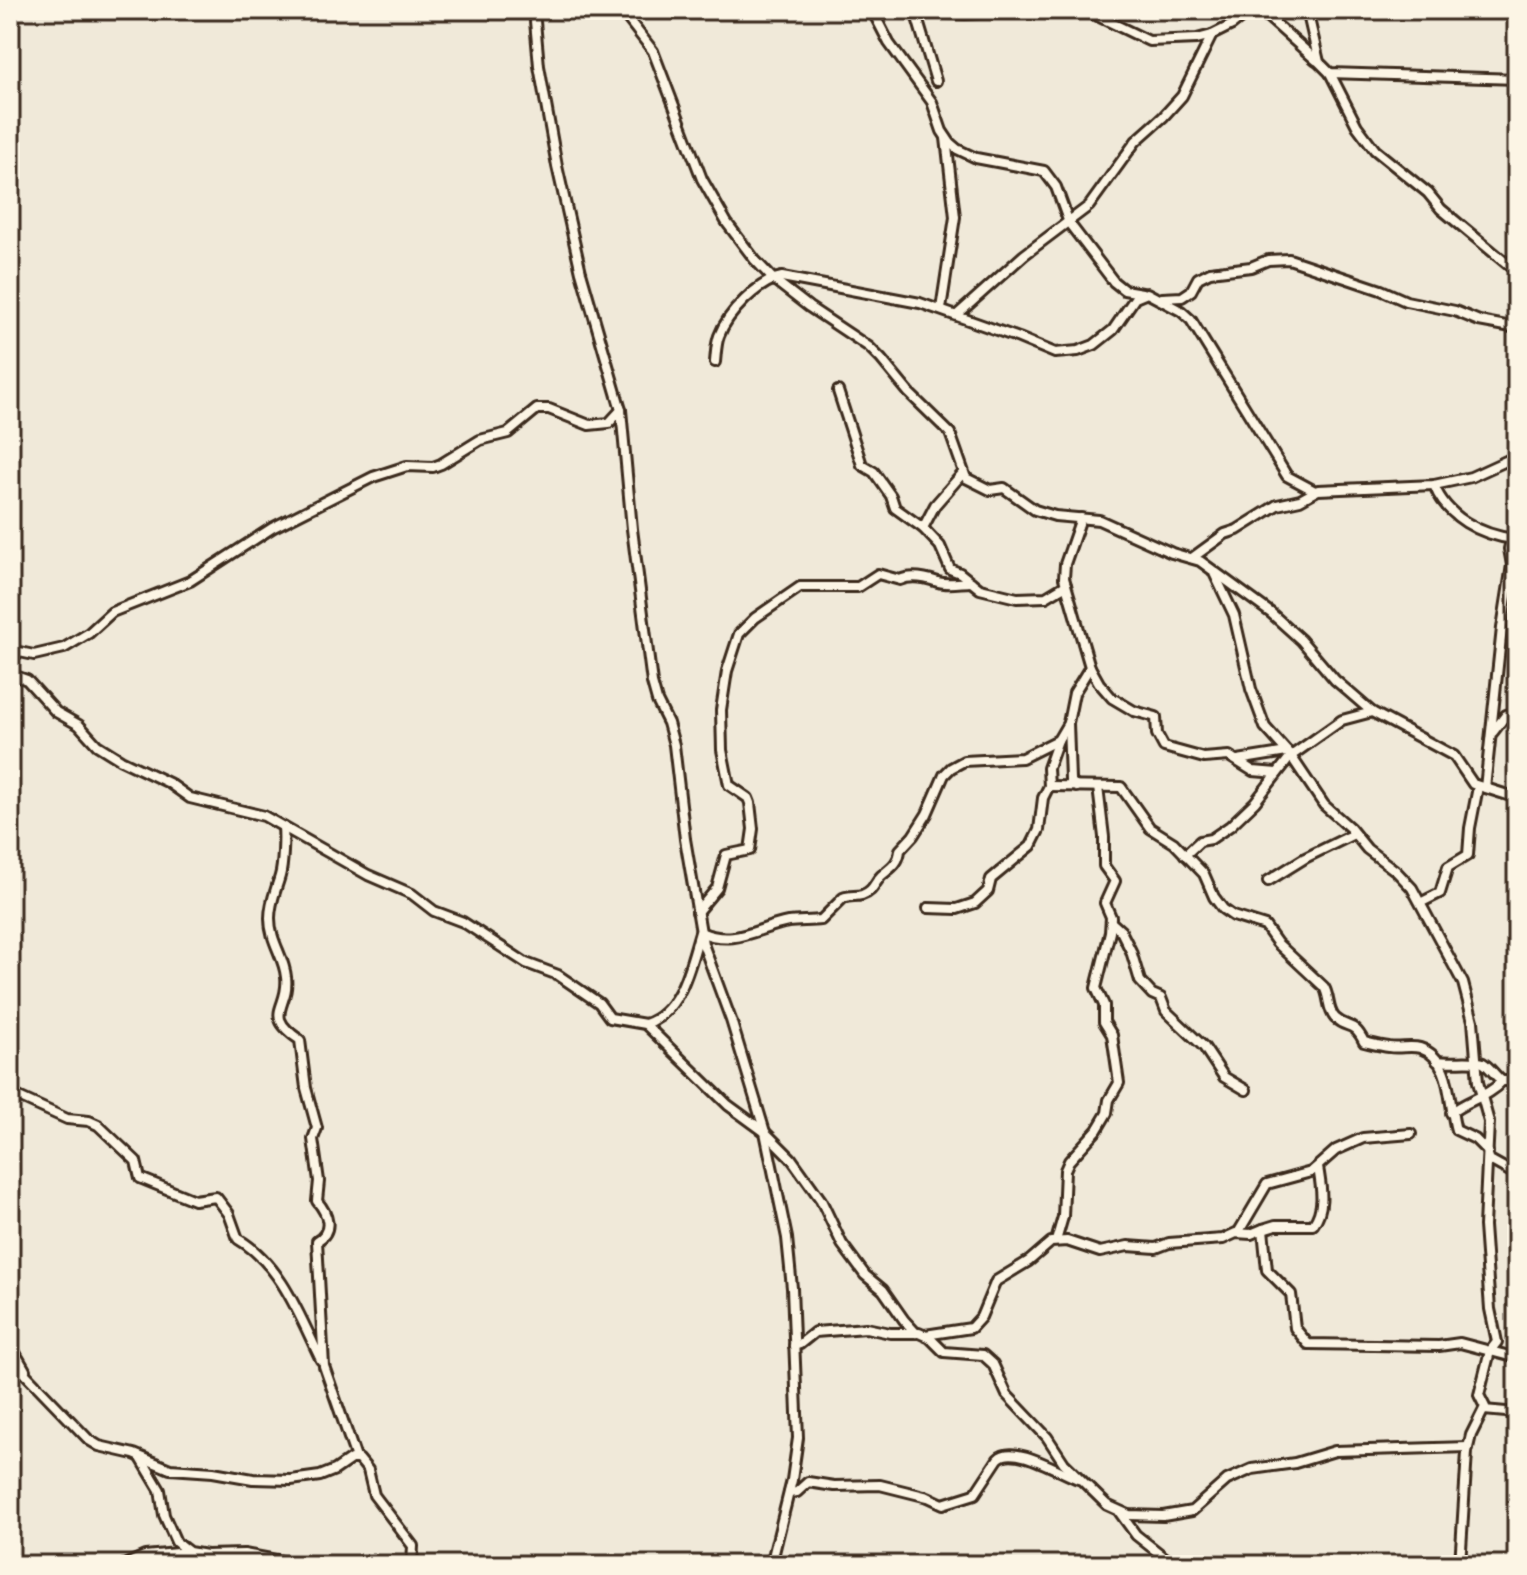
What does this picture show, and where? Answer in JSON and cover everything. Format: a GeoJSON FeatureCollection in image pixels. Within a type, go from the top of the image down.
{"type":"FeatureCollection","features":[{"type":"Feature","properties":{"kind":"street"},"geometry":{"type":"LineString","coordinates":[[534,10],[539,66],[554,155],[583,282],[621,410],[650,674],[654,694],[671,733],[700,932],[765,1132],[787,1238],[798,1425],[796,1463],[771,1565]]}},
{"type":"Feature","properties":{"kind":"street"},"geometry":{"type":"LineString","coordinates":[[621,10],[653,51],[682,129],[715,204],[755,260],[773,279],[823,318],[875,353],[920,405],[950,433],[963,473],[971,481],[990,490],[1004,488],[1035,510],[1055,516],[1099,520],[1172,553],[1192,558],[1238,587],[1271,613],[1301,640],[1335,680],[1372,712],[1454,756],[1470,780],[1482,788],[1517,798]]}},
{"type":"Feature","properties":{"kind":"street"},"geometry":{"type":"LineString","coordinates":[[872,10],[889,43],[932,102],[946,138],[955,217],[941,309]]}},
{"type":"Feature","properties":{"kind":"street"},"geometry":{"type":"LineString","coordinates":[[888,10],[965,14],[1023,10]]}},
{"type":"Feature","properties":{"kind":"street"},"geometry":{"type":"LineString","coordinates":[[1085,10],[1149,41],[1197,39],[1212,35],[1251,10]]}},
{"type":"Feature","properties":{"kind":"street"},"geometry":{"type":"LineString","coordinates":[[1260,10],[1330,73],[1357,126],[1375,150],[1517,272]]}},
{"type":"Feature","properties":{"kind":"street"},"geometry":{"type":"LineString","coordinates":[[1307,10],[1319,62]]}},
{"type":"Feature","properties":{"kind":"street"},"geometry":{"type":"LineString","coordinates":[[915,11],[936,81]]}},
{"type":"Feature","properties":{"kind":"street"},"geometry":{"type":"LineString","coordinates":[[957,315],[1024,255],[1094,201],[1136,141],[1182,96],[1212,35]]}},
{"type":"Feature","properties":{"kind":"street"},"geometry":{"type":"LineString","coordinates":[[1330,73],[1517,79]]}},
{"type":"Feature","properties":{"kind":"street"},"geometry":{"type":"LineString","coordinates":[[946,138],[957,149],[976,158],[1044,171],[1056,187],[1069,223],[1117,285],[1124,290],[1158,298],[1181,311],[1193,323],[1287,476],[1315,491]]}},
{"type":"Feature","properties":{"kind":"street"},"geometry":{"type":"LineString","coordinates":[[1158,298],[1182,297],[1191,291],[1198,278],[1210,272],[1251,267],[1268,260],[1289,259],[1406,301],[1517,328]]}},
{"type":"Feature","properties":{"kind":"street"},"geometry":{"type":"LineString","coordinates":[[715,362],[718,339],[724,327],[753,292],[773,279],[793,278],[893,296],[941,309],[1046,351],[1071,352],[1094,345],[1113,330],[1135,298],[1143,293]]}},
{"type":"Feature","properties":{"kind":"street"},"geometry":{"type":"LineString","coordinates":[[838,391],[862,465],[874,472],[891,496],[895,508],[923,528],[940,546],[950,569],[989,593],[1032,599],[1046,597],[1066,585]]}},
{"type":"Feature","properties":{"kind":"street"},"geometry":{"type":"LineString","coordinates":[[10,650],[34,655],[64,648],[89,633],[112,612],[190,581],[258,536],[373,477],[407,466],[433,467],[441,464],[480,440],[508,433],[537,409],[549,409],[589,425],[609,423],[621,410]]}},
{"type":"Feature","properties":{"kind":"street"},"geometry":{"type":"LineString","coordinates":[[1192,558],[1225,534],[1277,505],[1300,500],[1315,491],[1434,485],[1471,477],[1517,456]]}},
{"type":"Feature","properties":{"kind":"street"},"geometry":{"type":"LineString","coordinates":[[923,528],[935,505],[963,473]]}},
{"type":"Feature","properties":{"kind":"street"},"geometry":{"type":"LineString","coordinates":[[1422,902],[1440,893],[1448,867],[1468,855],[1470,822],[1482,788],[1493,732],[1496,673],[1512,565],[1509,549],[1515,539],[1467,525],[1438,496],[1434,485]]}},
{"type":"Feature","properties":{"kind":"street"},"geometry":{"type":"LineString","coordinates":[[1081,518],[1065,564],[1066,585],[1090,667],[1112,698],[1134,711],[1156,717],[1159,742],[1164,747],[1204,758],[1224,756],[1253,771],[1277,773]]}},
{"type":"Feature","properties":{"kind":"street"},"geometry":{"type":"LineString","coordinates":[[1214,572],[1234,615],[1261,719],[1269,733],[1289,754],[1319,799],[1367,849],[1408,883],[1422,902],[1469,999],[1475,1032],[1478,1082],[1489,1122],[1484,1226],[1490,1317],[1497,1342],[1490,1351],[1479,1395],[1485,1403],[1484,1410],[1468,1447],[1460,1565]]}},
{"type":"Feature","properties":{"kind":"street"},"geometry":{"type":"LineString","coordinates":[[697,912],[717,888],[726,855],[750,850],[753,839],[750,803],[748,798],[729,785],[722,750],[722,699],[739,634],[755,618],[800,587],[858,587],[878,574],[900,580],[928,577],[938,582],[971,582]]}},
{"type":"Feature","properties":{"kind":"street"},"geometry":{"type":"LineString","coordinates":[[1076,787],[1070,780],[1068,723],[1074,693],[1090,667]]}},
{"type":"Feature","properties":{"kind":"street"},"geometry":{"type":"LineString","coordinates":[[10,674],[27,680],[48,706],[79,725],[97,745],[121,760],[169,783],[190,798],[252,811],[368,875],[412,894],[434,911],[463,922],[526,963],[558,975],[599,1003],[610,1018],[645,1024],[658,1020],[671,1006],[683,984],[700,932]]}},
{"type":"Feature","properties":{"kind":"street"},"geometry":{"type":"LineString","coordinates":[[1237,761],[1289,754],[1342,720],[1372,712]]}},
{"type":"Feature","properties":{"kind":"street"},"geometry":{"type":"LineString","coordinates":[[1493,732],[1506,715],[1517,712]]}},
{"type":"Feature","properties":{"kind":"street"},"geometry":{"type":"LineString","coordinates":[[928,908],[957,909],[975,903],[988,891],[991,879],[1019,858],[1034,841],[1039,830],[1043,798],[1049,786],[1048,768],[1068,723]]}},
{"type":"Feature","properties":{"kind":"street"},"geometry":{"type":"LineString","coordinates":[[700,932],[712,937],[732,937],[752,935],[787,922],[821,920],[843,898],[868,892],[882,875],[890,872],[900,850],[927,814],[939,783],[951,768],[964,761],[1022,758],[1058,740]]}},
{"type":"Feature","properties":{"kind":"street"},"geometry":{"type":"LineString","coordinates":[[1185,855],[1200,841],[1211,839],[1230,826],[1255,802],[1289,754]]}},
{"type":"Feature","properties":{"kind":"street"},"geometry":{"type":"LineString","coordinates":[[1049,786],[1121,787],[1150,828],[1174,843],[1204,874],[1223,909],[1233,916],[1265,926],[1277,943],[1324,987],[1329,995],[1330,1010],[1336,1019],[1353,1025],[1364,1042],[1391,1048],[1419,1048],[1437,1061],[1486,1064],[1502,1081]]}},
{"type":"Feature","properties":{"kind":"street"},"geometry":{"type":"LineString","coordinates":[[1056,1241],[1063,1217],[1065,1170],[1069,1161],[1097,1130],[1119,1083],[1112,1035],[1104,1022],[1104,1005],[1096,988],[1109,938],[1110,921],[1105,903],[1115,881],[1104,866],[1098,787]]}},
{"type":"Feature","properties":{"kind":"street"},"geometry":{"type":"LineString","coordinates":[[283,827],[281,873],[273,893],[270,918],[273,942],[286,973],[287,987],[280,1005],[280,1019],[283,1029],[300,1040],[306,1088],[317,1128],[313,1139],[319,1181],[317,1201],[325,1210],[328,1227],[325,1237],[317,1241],[316,1257],[321,1284],[324,1366]]}},
{"type":"Feature","properties":{"kind":"street"},"geometry":{"type":"LineString","coordinates":[[1268,881],[1290,866],[1354,834]]}},
{"type":"Feature","properties":{"kind":"street"},"geometry":{"type":"LineString","coordinates":[[1110,921],[1121,931],[1140,981],[1152,994],[1161,998],[1166,1011],[1204,1047],[1224,1077],[1246,1090]]}},
{"type":"Feature","properties":{"kind":"street"},"geometry":{"type":"LineString","coordinates":[[645,1024],[728,1105],[765,1132],[800,1167],[821,1200],[842,1244],[865,1275],[883,1290],[920,1334],[944,1352],[977,1353],[989,1359],[1007,1395],[1041,1430],[1064,1463],[1107,1505],[1120,1513],[1136,1535],[1174,1565]]}},
{"type":"Feature","properties":{"kind":"street"},"geometry":{"type":"LineString","coordinates":[[1437,1061],[1450,1092],[1456,1130],[1475,1139],[1488,1156],[1517,1175]]}},
{"type":"Feature","properties":{"kind":"street"},"geometry":{"type":"LineString","coordinates":[[1451,1113],[1483,1097],[1502,1081],[1517,1081]]}},
{"type":"Feature","properties":{"kind":"street"},"geometry":{"type":"LineString","coordinates":[[10,1093],[67,1119],[98,1125],[136,1161],[140,1178],[194,1200],[216,1197],[229,1214],[238,1239],[250,1246],[273,1269],[324,1366],[356,1458],[368,1470],[374,1495],[413,1546],[412,1565]]}},
{"type":"Feature","properties":{"kind":"street"},"geometry":{"type":"LineString","coordinates":[[1238,1233],[1267,1184],[1311,1172],[1336,1150],[1363,1138],[1411,1134]]}},
{"type":"Feature","properties":{"kind":"street"},"geometry":{"type":"LineString","coordinates":[[794,1346],[815,1332],[848,1328],[920,1334],[971,1328],[981,1317],[996,1281],[1056,1241],[1067,1241],[1100,1252],[1128,1246],[1156,1248],[1169,1243],[1223,1239],[1276,1225],[1313,1225],[1319,1217],[1323,1193],[1318,1167]]}},
{"type":"Feature","properties":{"kind":"street"},"geometry":{"type":"LineString","coordinates":[[1263,1229],[1267,1270],[1291,1294],[1295,1328],[1308,1344],[1439,1346],[1454,1343],[1517,1358]]}},
{"type":"Feature","properties":{"kind":"street"},"geometry":{"type":"LineString","coordinates":[[10,1344],[28,1374]]}},
{"type":"Feature","properties":{"kind":"street"},"geometry":{"type":"LineString","coordinates":[[10,1358],[89,1440],[170,1469],[265,1480],[320,1476],[356,1458]]}},
{"type":"Feature","properties":{"kind":"street"},"geometry":{"type":"LineString","coordinates":[[1484,1410],[1517,1413]]}},
{"type":"Feature","properties":{"kind":"street"},"geometry":{"type":"LineString","coordinates":[[1120,1513],[1163,1516],[1192,1511],[1227,1480],[1252,1469],[1295,1463],[1335,1451],[1468,1447]]}},
{"type":"Feature","properties":{"kind":"street"},"geometry":{"type":"LineString","coordinates":[[789,1493],[797,1492],[808,1482],[834,1486],[880,1485],[943,1504],[975,1494],[1002,1454],[1008,1453],[1033,1459],[1082,1481]]}},
{"type":"Feature","properties":{"kind":"street"},"geometry":{"type":"LineString","coordinates":[[141,1457],[160,1490],[164,1515],[176,1542],[189,1552]]}},
{"type":"Feature","properties":{"kind":"street"},"geometry":{"type":"LineString","coordinates":[[124,1565],[145,1556],[189,1552],[244,1554],[303,1565]]}},
{"type":"Feature","properties":{"kind":"street"},"geometry":{"type":"LineString","coordinates":[[355,1565],[377,1565]]}}]}
